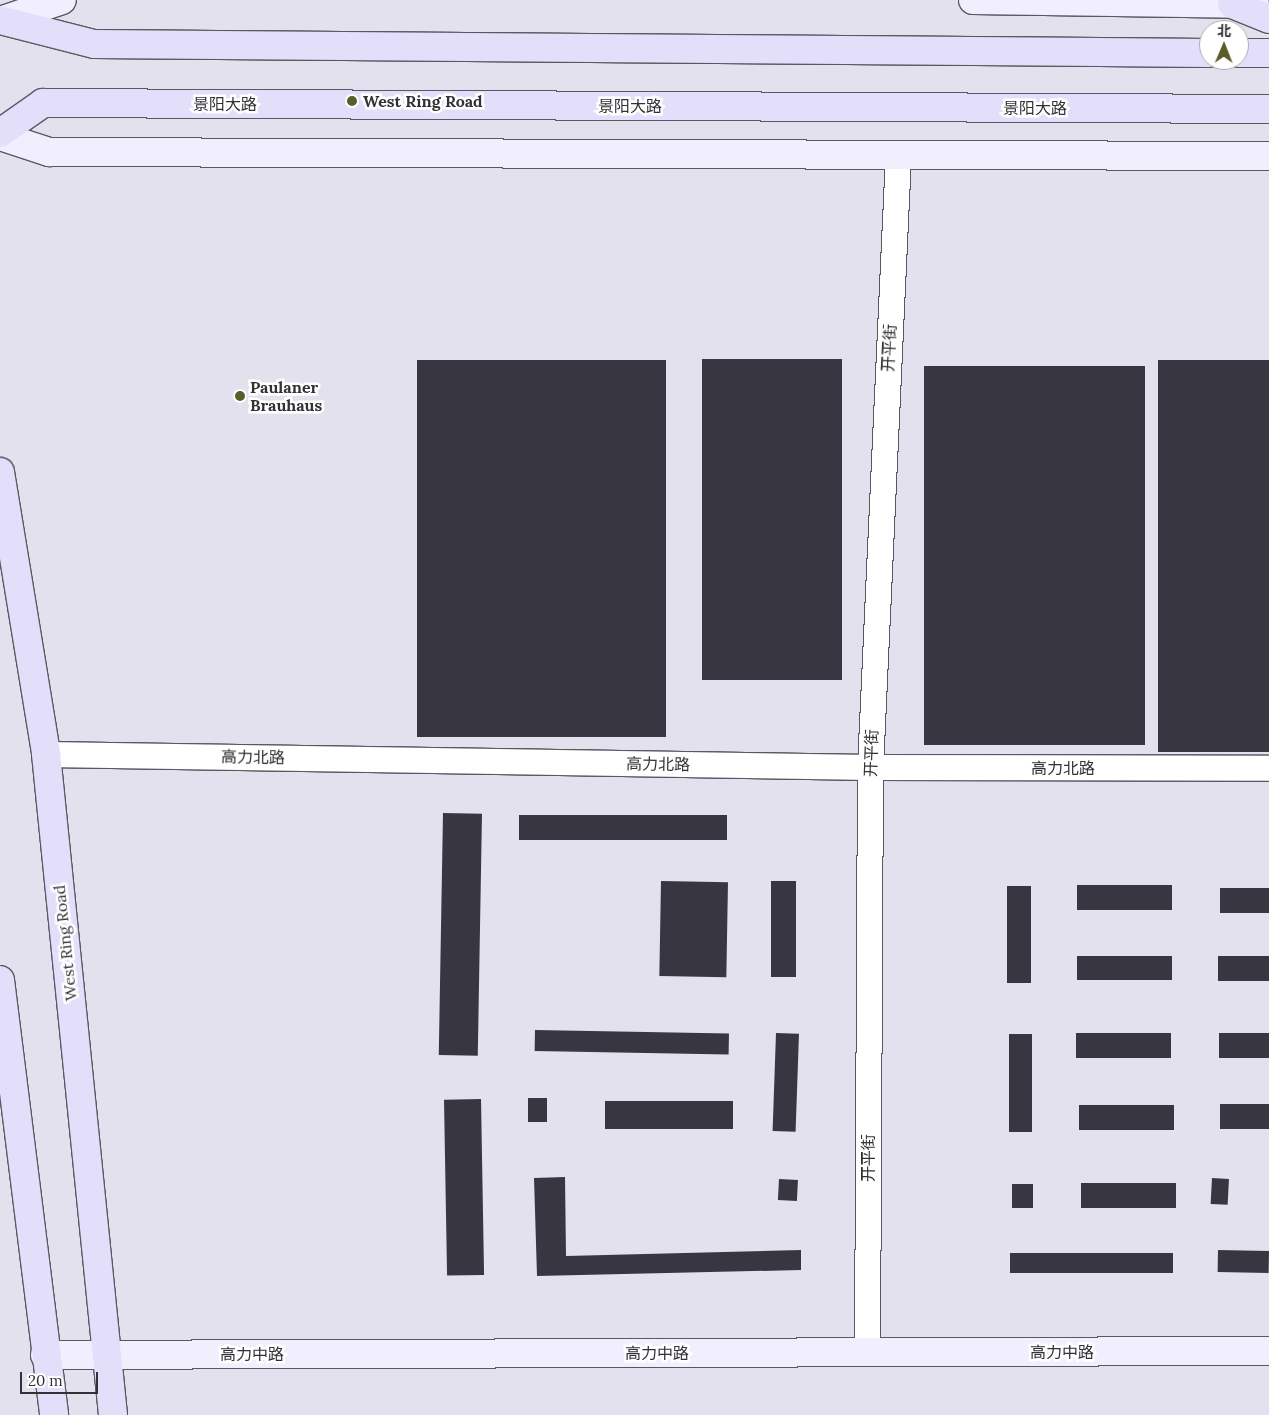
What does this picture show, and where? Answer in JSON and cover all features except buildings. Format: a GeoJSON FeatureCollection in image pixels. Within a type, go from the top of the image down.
{"type":"FeatureCollection","features":[{"type":"Feature","properties":{"kind":"main road"},"geometry":{"type":"LineString","coordinates":[[1232,4],[1269,19]]}},
{"type":"Feature","properties":{"kind":"main road"},"geometry":{"type":"LineString","coordinates":[[1,20],[94,44],[1199,53]]}},
{"type":"Feature","properties":{"kind":"main road"},"geometry":{"type":"LineString","coordinates":[[1249,53],[1269,53]]}},
{"type":"Feature","properties":{"kind":"main road","name":"景阳大路"},"geometry":{"type":"LineString","coordinates":[[0,134],[43,103],[1269,109]]}},
{"type":"Feature","properties":{"kind":"main road","name":"West Ring Road"},"geometry":{"type":"LineString","coordinates":[[0,472],[46,754],[105,1355],[113,1415]]}},
{"type":"Feature","properties":{"kind":"main road"},"geometry":{"type":"LineString","coordinates":[[0,980],[45,1355],[54,1415]]}},
{"type":"Feature","properties":{"kind":"street"},"geometry":{"type":"LineString","coordinates":[[1,20],[62,0]]}},
{"type":"Feature","properties":{"kind":"street"},"geometry":{"type":"LineString","coordinates":[[973,0],[1269,4]]}},
{"type":"Feature","properties":{"kind":"street"},"geometry":{"type":"LineString","coordinates":[[0,134],[48,152],[1269,156]]}},
{"type":"Feature","properties":{"kind":"street","name":"开平街"},"geometry":{"type":"LineString","coordinates":[[867,1353],[870,767],[898,154]]}},
{"type":"Feature","properties":{"kind":"street","name":"高力北路"},"geometry":{"type":"LineString","coordinates":[[46,754],[870,767],[1269,768]]}},
{"type":"Feature","properties":{"kind":"street","name":"高力中路"},"geometry":{"type":"LineString","coordinates":[[45,1355],[1269,1352]]}},
{"type":"Feature","properties":{"kind":"place","name":"West Ring Road"},"geometry":{"type":"Point","coordinates":[352,101]}},
{"type":"Feature","properties":{"kind":"place","name":"Paulaner Brauhaus"},"geometry":{"type":"Point","coordinates":[240,396]}}]}
